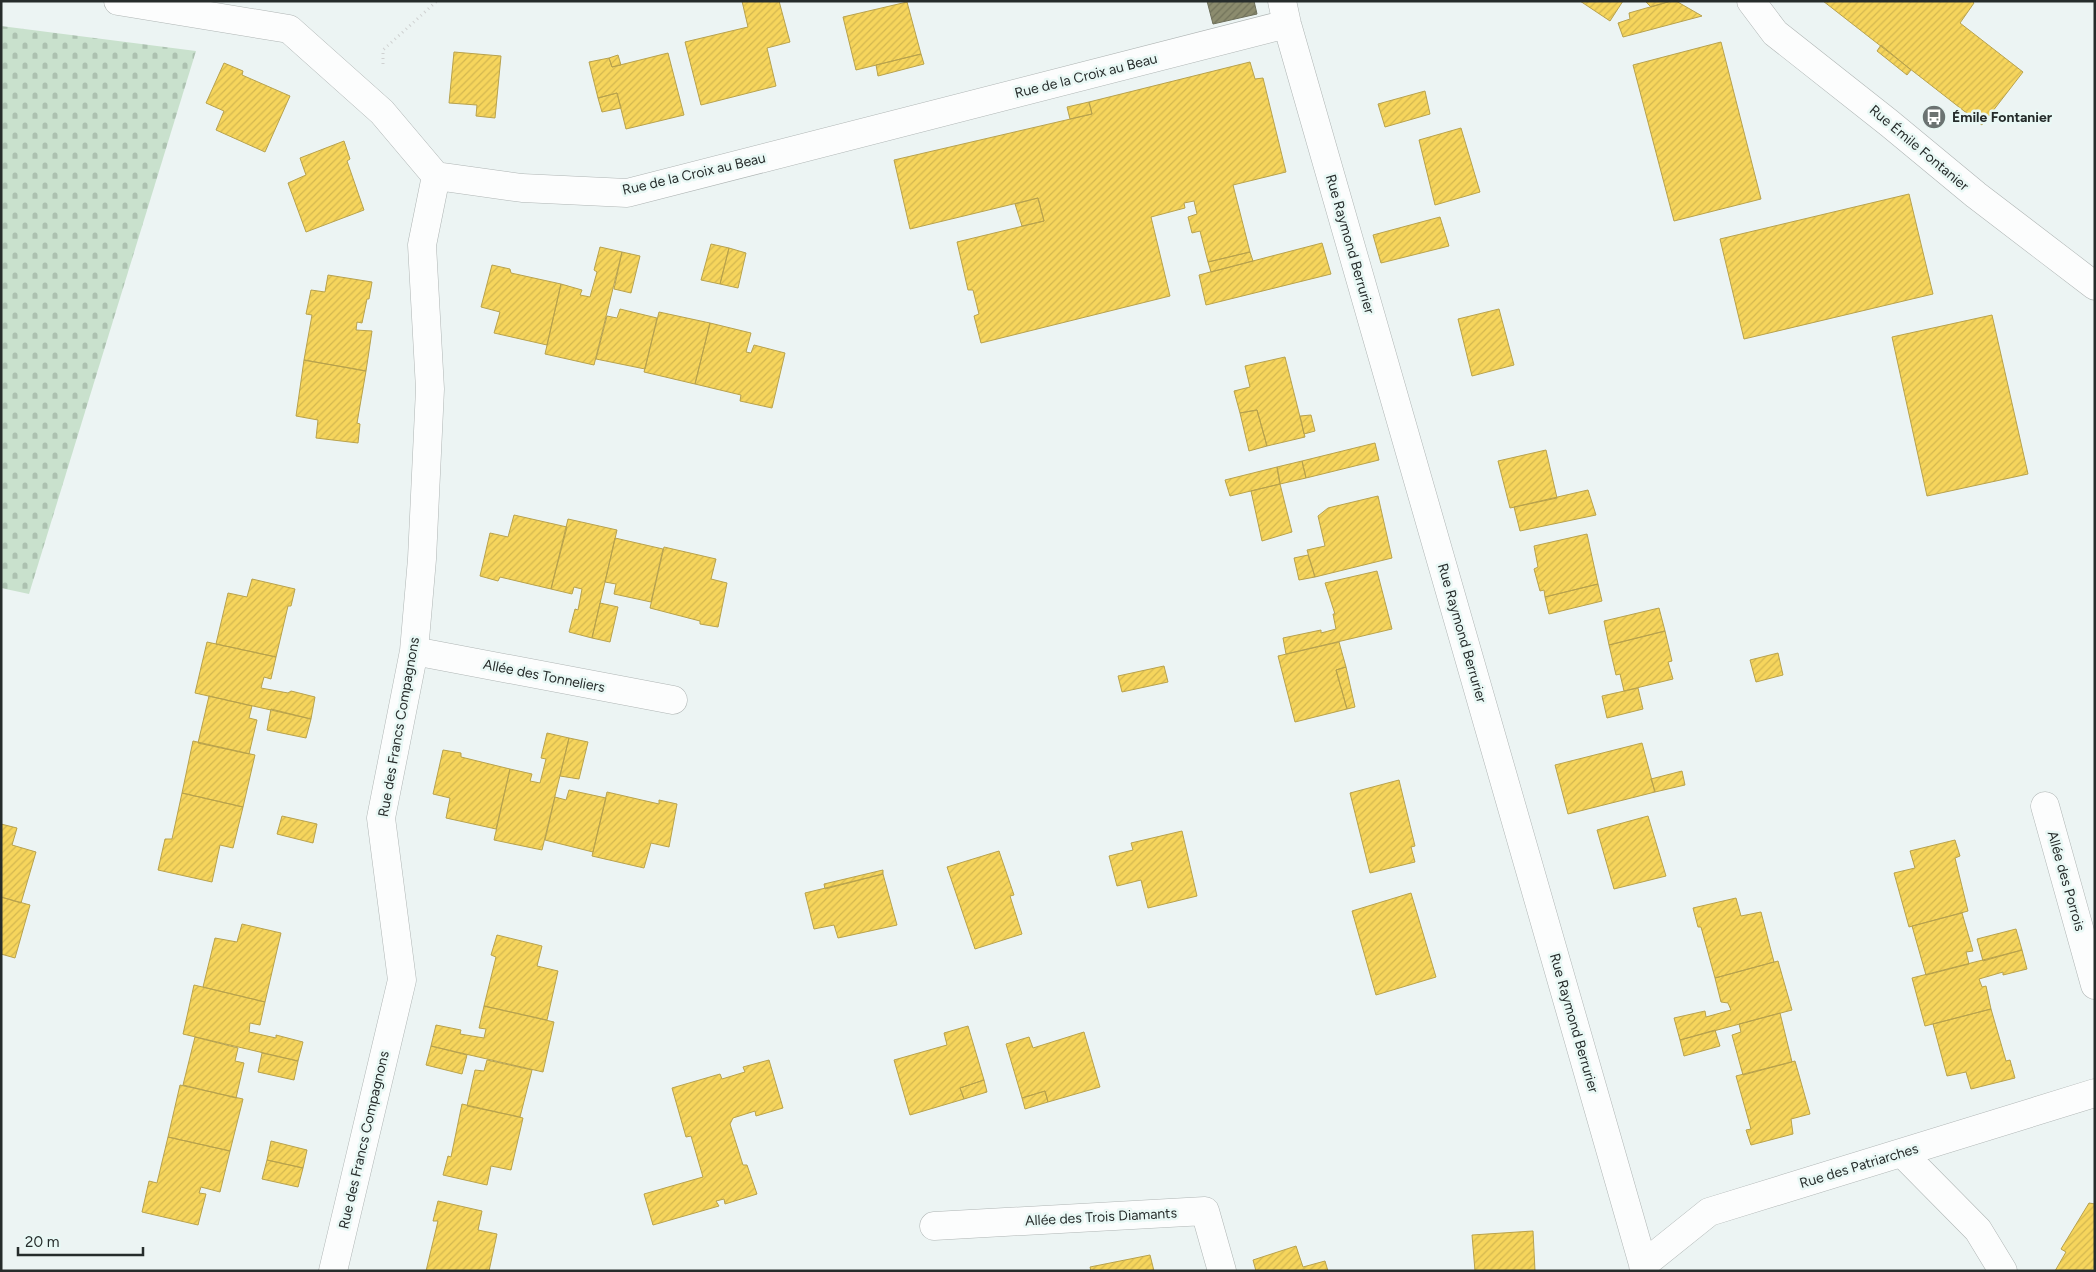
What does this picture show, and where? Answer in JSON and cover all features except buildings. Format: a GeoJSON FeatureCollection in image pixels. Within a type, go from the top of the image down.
{"type":"FeatureCollection","features":[{"type":"Feature","properties":{"kind":"street"},"geometry":{"type":"LineString","coordinates":[[118,1],[289,29],[382,112],[436,176]]}},
{"type":"Feature","properties":{"kind":"street","name":"Rue Émile Fontanier"},"geometry":{"type":"LineString","coordinates":[[1751,1],[1775,33],[1890,122],[1976,195],[2095,286]]}},
{"type":"Feature","properties":{"kind":"street","name":"Rue de la Croix au Beau"},"geometry":{"type":"LineString","coordinates":[[436,176],[522,188],[627,193],[1285,13]]}},
{"type":"Feature","properties":{"kind":"street","name":"Rue Raymond Berrurier"},"geometry":{"type":"LineString","coordinates":[[1285,13],[1644,1268]]}},
{"type":"Feature","properties":{"kind":"street","name":"Rue des Francs Compagnons"},"geometry":{"type":"LineString","coordinates":[[333,1271],[402,980],[381,818],[414,651],[422,559],[430,389],[422,245],[436,176]]}},
{"type":"Feature","properties":{"kind":"street","name":"Allée des Tonneliers"},"geometry":{"type":"LineString","coordinates":[[414,651],[673,700]]}},
{"type":"Feature","properties":{"kind":"street","name":"Allée des Porrois"},"geometry":{"type":"LineString","coordinates":[[2045,806],[2095,984]]}},
{"type":"Feature","properties":{"kind":"street","name":"Rue des Patriarches"},"geometry":{"type":"LineString","coordinates":[[1644,1268],[1709,1212],[2095,1093]]}},
{"type":"Feature","properties":{"kind":"street"},"geometry":{"type":"LineString","coordinates":[[1902,1153],[1978,1230],[2003,1271]]}},
{"type":"Feature","properties":{"kind":"street","name":"Allée des Trois Diamants"},"geometry":{"type":"LineString","coordinates":[[934,1226],[1205,1211],[1222,1271]]}},
{"type":"Feature","properties":{"kind":"path"},"geometry":{"type":"LineString","coordinates":[[382,112],[383,50],[437,1]]}},
{"type":"Feature","properties":{"kind":"green space"},"geometry":{"type":"Polygon","coordinates":[[[1,26],[196,51],[29,594],[1,588],[1,26]]]}},
{"type":"Feature","properties":{"kind":"place","name":"Émile Fontanier"},"geometry":{"type":"Point","coordinates":[1934,117]}}]}
